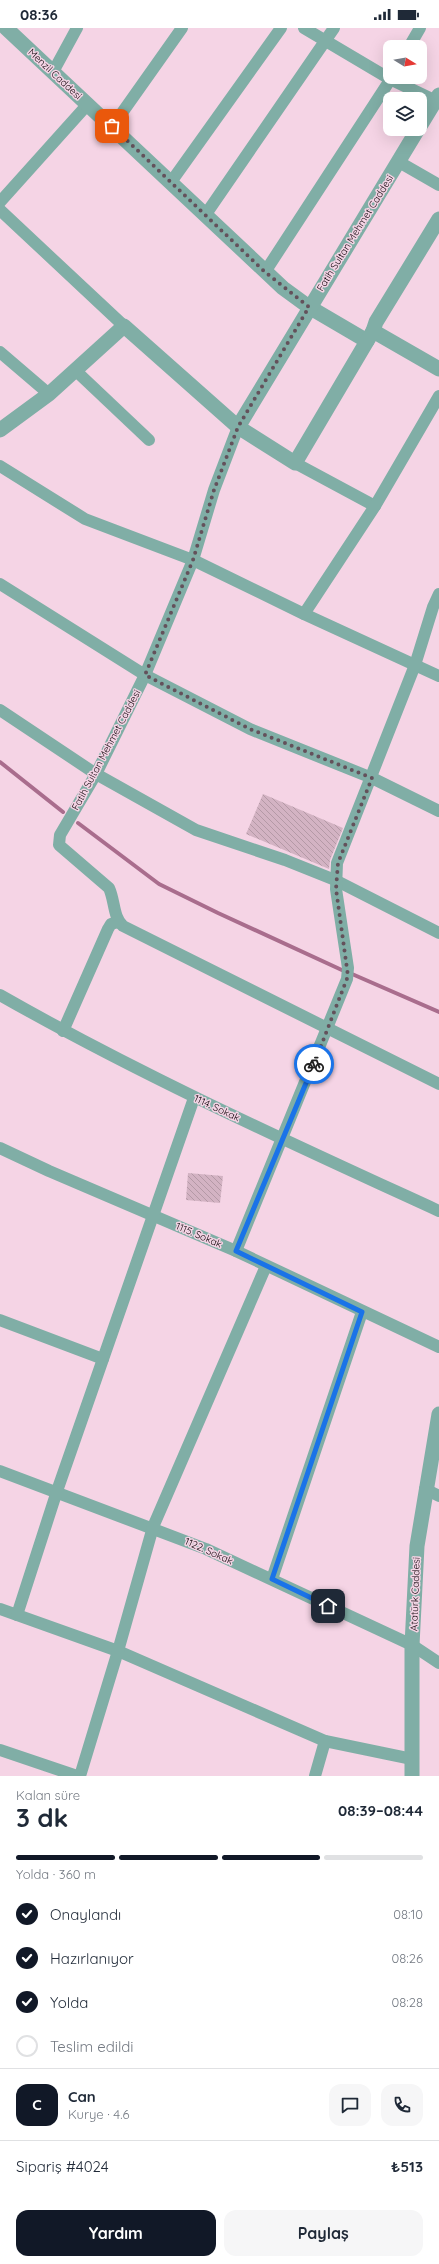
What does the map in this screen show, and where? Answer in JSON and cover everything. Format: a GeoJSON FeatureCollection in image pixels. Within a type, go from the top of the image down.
{"type":"FeatureCollection","features":[{"type":"Feature","properties":{"kind":"street","name":"Menzil Caddesi"},"geometry":{"type":"LineString","coordinates":[[6,28],[206,214],[265,272],[309,307],[439,368]]}},
{"type":"Feature","properties":{"kind":"street"},"geometry":{"type":"LineString","coordinates":[[53,72],[76,28]]}},
{"type":"Feature","properties":{"kind":"street"},"geometry":{"type":"LineString","coordinates":[[112,126],[182,28]]}},
{"type":"Feature","properties":{"kind":"street"},"geometry":{"type":"LineString","coordinates":[[171,182],[281,28]]}},
{"type":"Feature","properties":{"kind":"street"},"geometry":{"type":"LineString","coordinates":[[304,28],[383,73]]}},
{"type":"Feature","properties":{"kind":"street"},"geometry":{"type":"LineString","coordinates":[[206,214],[334,28]]}},
{"type":"Feature","properties":{"kind":"street"},"geometry":{"type":"LineString","coordinates":[[413,40],[420,28]]}},
{"type":"Feature","properties":{"kind":"street"},"geometry":{"type":"LineString","coordinates":[[265,272],[387,84]]}},
{"type":"Feature","properties":{"kind":"street"},"geometry":{"type":"LineString","coordinates":[[405,84],[437,98],[427,114]]}},
{"type":"Feature","properties":{"kind":"street"},"geometry":{"type":"LineString","coordinates":[[0,202],[88,104]]}},
{"type":"Feature","properties":{"kind":"street","name":"Fatih Sultan Mehmet Caddesi"},"geometry":{"type":"LineString","coordinates":[[118,922],[113,897],[109,888],[62,850],[58,841],[60,835],[96,774],[145,675],[193,560],[214,490],[238,427],[309,307],[414,136]]}},
{"type":"Feature","properties":{"kind":"street"},"geometry":{"type":"LineString","coordinates":[[399,162],[439,185]]}},
{"type":"Feature","properties":{"kind":"street"},"geometry":{"type":"LineString","coordinates":[[0,210],[124,326],[238,427],[295,463],[375,506]]}},
{"type":"Feature","properties":{"kind":"street"},"geometry":{"type":"LineString","coordinates":[[295,463],[370,336],[376,322],[439,219]]}},
{"type":"Feature","properties":{"kind":"street"},"geometry":{"type":"LineString","coordinates":[[0,430],[49,394],[124,326]]}},
{"type":"Feature","properties":{"kind":"street"},"geometry":{"type":"LineString","coordinates":[[0,352],[49,394]]}},
{"type":"Feature","properties":{"kind":"street"},"geometry":{"type":"LineString","coordinates":[[75,370],[149,440]]}},
{"type":"Feature","properties":{"kind":"street"},"geometry":{"type":"LineString","coordinates":[[304,614],[375,506],[439,396]]}},
{"type":"Feature","properties":{"kind":"street"},"geometry":{"type":"LineString","coordinates":[[0,466],[85,519],[193,560],[304,614],[439,676]]}},
{"type":"Feature","properties":{"kind":"street"},"geometry":{"type":"LineString","coordinates":[[0,584],[145,675],[250,729],[372,778],[439,811]]}},
{"type":"Feature","properties":{"kind":"street"},"geometry":{"type":"LineString","coordinates":[[236,1251],[283,1139],[348,976],[335,880],[338,863],[415,665],[433,607],[439,594]]}},
{"type":"Feature","properties":{"kind":"street"},"geometry":{"type":"LineString","coordinates":[[0,710],[96,774],[196,830],[285,860],[335,880],[439,933]]}},
{"type":"Feature","properties":{"kind":"street"},"geometry":{"type":"LineString","coordinates":[[63,1031],[108,929],[111,924],[118,922],[123,926],[327,1030],[439,1084]]}},
{"type":"Feature","properties":{"kind":"street","name":"1114. Sokak"},"geometry":{"type":"LineString","coordinates":[[0,995],[63,1031],[194,1098],[439,1211]]}},
{"type":"Feature","properties":{"kind":"street"},"geometry":{"type":"LineString","coordinates":[[17,1615],[57,1491],[194,1098]]}},
{"type":"Feature","properties":{"kind":"street","name":"1115. Sokak"},"geometry":{"type":"LineString","coordinates":[[0,1148],[49,1171],[236,1251],[362,1312],[439,1347]]}},
{"type":"Feature","properties":{"kind":"street"},"geometry":{"type":"LineString","coordinates":[[0,1750],[78,1776],[118,1651],[153,1527],[266,1266]]}},
{"type":"Feature","properties":{"kind":"street"},"geometry":{"type":"LineString","coordinates":[[272,1579],[362,1312]]}},
{"type":"Feature","properties":{"kind":"street"},"geometry":{"type":"LineString","coordinates":[[0,1320],[103,1359]]}},
{"type":"Feature","properties":{"kind":"street","name":"Atatürk Caddesi"},"geometry":{"type":"LineString","coordinates":[[412,1776],[412,1645],[416,1553],[425,1489],[439,1414]]}},
{"type":"Feature","properties":{"kind":"street","name":"1122. Sokak"},"geometry":{"type":"LineString","coordinates":[[0,1471],[153,1527],[272,1579],[412,1645],[439,1663]]}},
{"type":"Feature","properties":{"kind":"street"},"geometry":{"type":"LineString","coordinates":[[425,1489],[439,1496]]}},
{"type":"Feature","properties":{"kind":"street"},"geometry":{"type":"LineString","coordinates":[[0,1609],[118,1651],[325,1741],[412,1759]]}},
{"type":"Feature","properties":{"kind":"street"},"geometry":{"type":"LineString","coordinates":[[315,1776],[325,1741]]}},
{"type":"Feature","properties":{"kind":"building"},"geometry":{"type":"Polygon","coordinates":[[[263,794],[343,828],[330,860],[329,869],[246,834],[263,794]]]}},
{"type":"Feature","properties":{"kind":"building"},"geometry":{"type":"Polygon","coordinates":[[[188,1173],[223,1176],[220,1203],[186,1200],[188,1173]]]}},
{"type":"Feature","properties":{"kind":"waterway"},"geometry":{"type":"LineString","coordinates":[[0,762],[63,812]]}},
{"type":"Feature","properties":{"kind":"waterway"},"geometry":{"type":"LineString","coordinates":[[78,823],[159,884],[344,971]]}},
{"type":"Feature","properties":{"kind":"waterway"},"geometry":{"type":"LineString","coordinates":[[352,974],[439,1012]]}},
{"type":"Feature","properties":{"kind":"way so far"},"geometry":{"type":"LineString","coordinates":[[112,126],[206,214],[241,250],[283,288],[309,307],[238,427],[214,490],[193,560],[145,675],[250,729],[372,778],[338,863],[335,880],[348,976],[314,1064]]}},
{"type":"Feature","properties":{"kind":"route"},"geometry":{"type":"LineString","coordinates":[[314,1064],[236,1251],[362,1312],[272,1579],[328,1606]]}}]}
